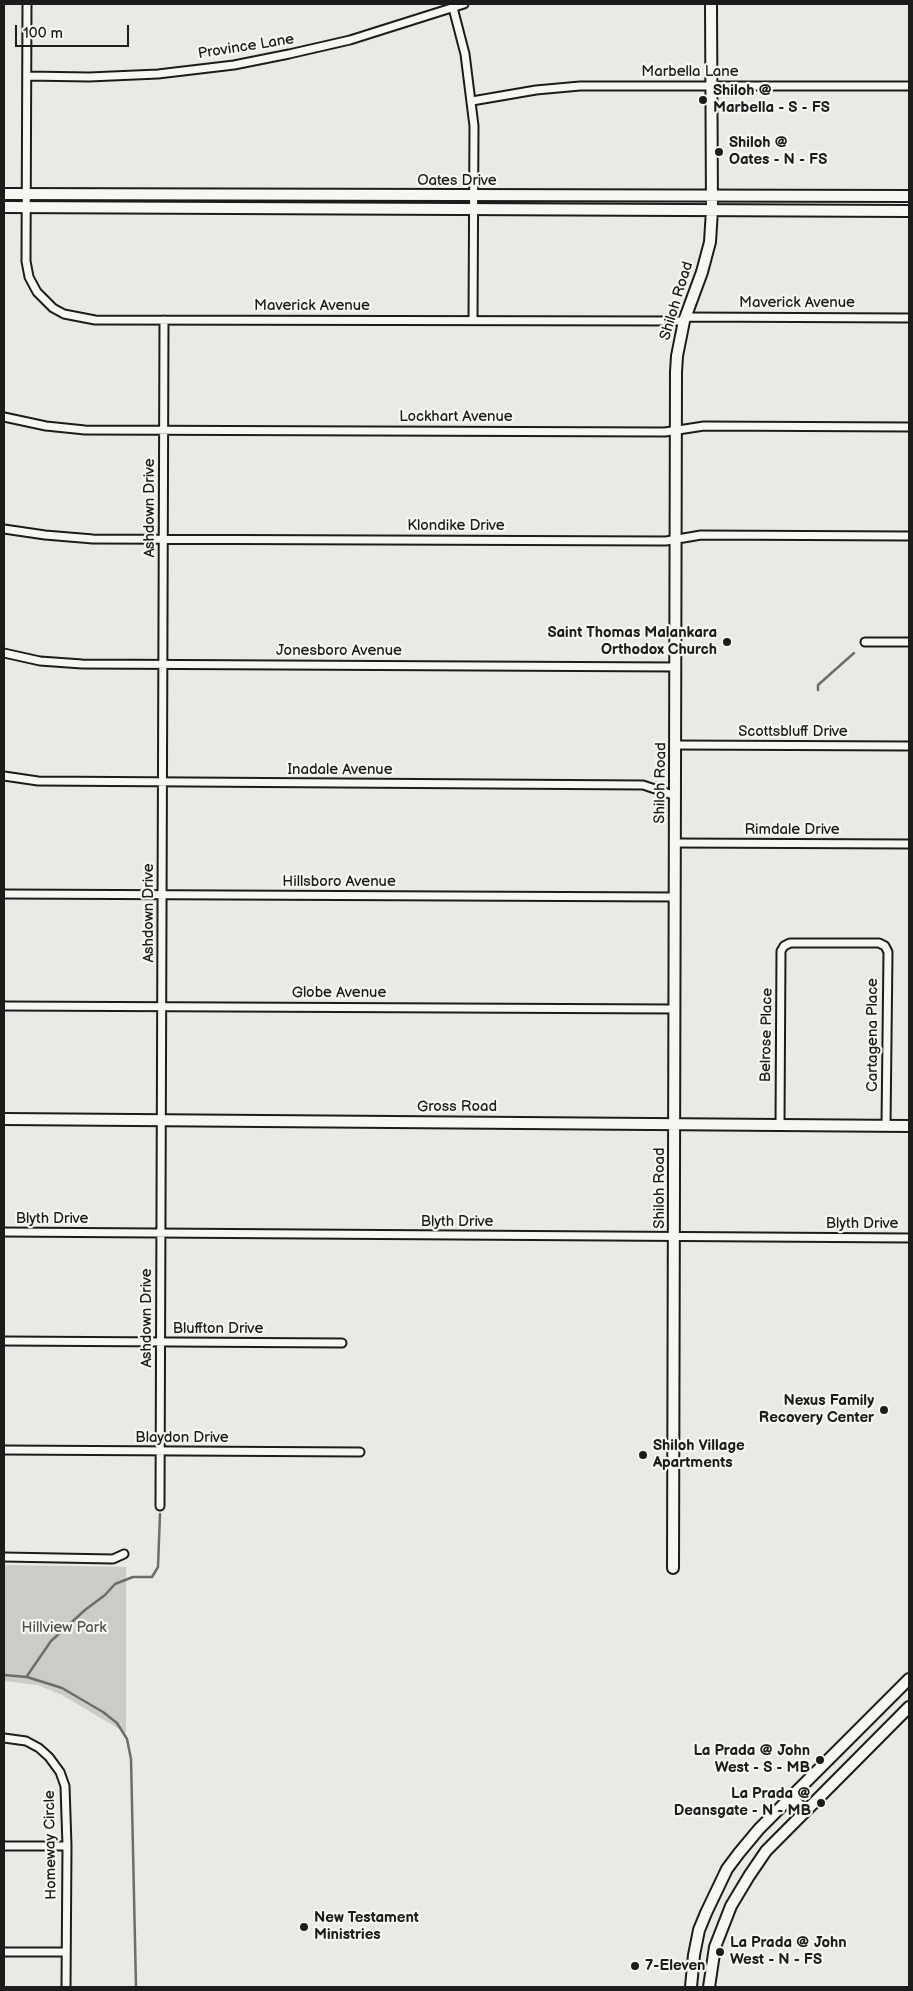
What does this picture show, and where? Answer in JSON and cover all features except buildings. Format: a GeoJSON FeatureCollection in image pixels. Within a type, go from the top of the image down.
{"type":"FeatureCollection","features":[{"type":"Feature","properties":{"kind":"main road","name":"Shiloh Road"},"geometry":{"type":"LineString","coordinates":[[673,1568],[677,356],[684,319],[702,272],[710,242],[712,210],[711,4]]}},
{"type":"Feature","properties":{"kind":"main road","name":"Oates Drive"},"geometry":{"type":"LineString","coordinates":[[4,194],[909,196]]}},
{"type":"Feature","properties":{"kind":"main road","name":"Oates Drive"},"geometry":{"type":"LineString","coordinates":[[4,207],[909,211]]}},
{"type":"Feature","properties":{"kind":"main road","name":"Gross Road"},"geometry":{"type":"LineString","coordinates":[[4,1119],[909,1126]]}},
{"type":"Feature","properties":{"kind":"main road"},"geometry":{"type":"LineString","coordinates":[[692,1987],[694,1954],[700,1930],[706,1913],[727,1870],[759,1829],[909,1679]]}},
{"type":"Feature","properties":{"kind":"main road"},"geometry":{"type":"LineString","coordinates":[[709,1987],[715,1947],[731,1906],[748,1876],[766,1851],[909,1707]]}},
{"type":"Feature","properties":{"kind":"main road"},"geometry":{"type":"LineString","coordinates":[[791,1797],[805,1811]]}},
{"type":"Feature","properties":{"kind":"street","name":"Maverick Avenue"},"geometry":{"type":"LineString","coordinates":[[27,4],[26,261],[29,277],[43,300],[52,308],[64,314],[79,318],[164,320],[909,318]]}},
{"type":"Feature","properties":{"kind":"street","name":"Province Lane"},"geometry":{"type":"LineString","coordinates":[[27,76],[90,77],[158,74],[234,64],[350,40],[464,4]]}},
{"type":"Feature","properties":{"kind":"street"},"geometry":{"type":"LineString","coordinates":[[453,6],[465,54],[472,101],[475,196],[473,320]]}},
{"type":"Feature","properties":{"kind":"street","name":"Marbella Lane"},"geometry":{"type":"LineString","coordinates":[[472,101],[536,90],[580,86],[909,86]]}},
{"type":"Feature","properties":{"kind":"street","name":"Ashdown Drive"},"geometry":{"type":"LineString","coordinates":[[160,1506],[164,320]]}},
{"type":"Feature","properties":{"kind":"street","name":"Lockhart Avenue"},"geometry":{"type":"LineString","coordinates":[[4,417],[46,426],[85,430],[645,432],[704,426],[909,427]]}},
{"type":"Feature","properties":{"kind":"street","name":"Klondike Drive"},"geometry":{"type":"LineString","coordinates":[[4,529],[45,536],[93,539],[647,541],[676,540],[701,536],[909,536]]}},
{"type":"Feature","properties":{"kind":"street"},"geometry":{"type":"LineString","coordinates":[[865,642],[909,642]]}},
{"type":"Feature","properties":{"kind":"street","name":"Jonesboro Avenue"},"geometry":{"type":"LineString","coordinates":[[4,653],[40,660],[82,664],[676,666]]}},
{"type":"Feature","properties":{"kind":"street","name":"Scottsbluff Drive"},"geometry":{"type":"LineString","coordinates":[[676,745],[909,746]]}},
{"type":"Feature","properties":{"kind":"street","name":"Inadale Avenue"},"geometry":{"type":"LineString","coordinates":[[4,776],[38,781],[163,783],[644,785],[676,796]]}},
{"type":"Feature","properties":{"kind":"street","name":"Rimdale Drive"},"geometry":{"type":"LineString","coordinates":[[675,843],[909,844]]}},
{"type":"Feature","properties":{"kind":"street","name":"Hillsboro Avenue"},"geometry":{"type":"LineString","coordinates":[[4,894],[675,897]]}},
{"type":"Feature","properties":{"kind":"street","name":"Belrose Place"},"geometry":{"type":"LineString","coordinates":[[780,1124],[782,951],[784,946],[790,943],[870,943],[885,946]]}},
{"type":"Feature","properties":{"kind":"street","name":"Cartagena Place"},"geometry":{"type":"LineString","coordinates":[[885,946],[888,952],[886,1125]]}},
{"type":"Feature","properties":{"kind":"street","name":"Globe Avenue"},"geometry":{"type":"LineString","coordinates":[[4,1006],[675,1009]]}},
{"type":"Feature","properties":{"kind":"street","name":"Blyth Drive"},"geometry":{"type":"LineString","coordinates":[[4,1232],[909,1238]]}},
{"type":"Feature","properties":{"kind":"street","name":"Bluffton Drive"},"geometry":{"type":"LineString","coordinates":[[4,1341],[342,1343]]}},
{"type":"Feature","properties":{"kind":"street","name":"Blaydon Drive"},"geometry":{"type":"LineString","coordinates":[[4,1450],[360,1452]]}},
{"type":"Feature","properties":{"kind":"street"},"geometry":{"type":"LineString","coordinates":[[4,1557],[113,1559],[124,1554]]}},
{"type":"Feature","properties":{"kind":"street","name":"Homeway Circle"},"geometry":{"type":"LineString","coordinates":[[4,1738],[26,1741],[39,1748],[49,1756],[60,1772],[65,1786],[67,1846],[66,1987]]}},
{"type":"Feature","properties":{"kind":"street"},"geometry":{"type":"LineString","coordinates":[[4,1846],[67,1846]]}},
{"type":"Feature","properties":{"kind":"street"},"geometry":{"type":"LineString","coordinates":[[4,1952],[66,1952]]}},
{"type":"Feature","properties":{"kind":"green space","name":"Hillview Park"},"geometry":{"type":"Polygon","coordinates":[[[4,1565],[126,1567],[126,1733],[62,1695],[38,1685],[4,1681],[4,1565]]]}},
{"type":"Feature","properties":{"kind":"waterway"},"geometry":{"type":"LineString","coordinates":[[818,690],[818,685],[854,653]]}},
{"type":"Feature","properties":{"kind":"waterway"},"geometry":{"type":"LineString","coordinates":[[27,1676],[51,1641],[85,1610],[105,1595],[115,1584],[133,1577],[152,1577],[158,1567],[160,1514]]}},
{"type":"Feature","properties":{"kind":"waterway"},"geometry":{"type":"LineString","coordinates":[[4,1675],[27,1677],[62,1688],[103,1712],[117,1723],[127,1739],[131,1759],[136,1987]]}},
{"type":"Feature","properties":{"kind":"place","name":"Shiloh @ Marbella - S - FS"},"geometry":{"type":"Point","coordinates":[703,100]}},
{"type":"Feature","properties":{"kind":"place","name":"Shiloh @ Oates - N - FS"},"geometry":{"type":"Point","coordinates":[719,152]}},
{"type":"Feature","properties":{"kind":"place","name":"Saint Thomas Malankara Orthodox Church"},"geometry":{"type":"Point","coordinates":[727,642]}},
{"type":"Feature","properties":{"kind":"place","name":"Nexus Family Recovery Center"},"geometry":{"type":"Point","coordinates":[884,1410]}},
{"type":"Feature","properties":{"kind":"place","name":"Shiloh Village Apartments"},"geometry":{"type":"Point","coordinates":[643,1455]}},
{"type":"Feature","properties":{"kind":"place","name":"La Prada @ John West - S - MB"},"geometry":{"type":"Point","coordinates":[820,1760]}},
{"type":"Feature","properties":{"kind":"place","name":"La Prada @ Deansgate - N - MB"},"geometry":{"type":"Point","coordinates":[821,1803]}},
{"type":"Feature","properties":{"kind":"place","name":"New Testament Ministries"},"geometry":{"type":"Point","coordinates":[304,1927]}},
{"type":"Feature","properties":{"kind":"place","name":"La Prada @ John West - N - FS"},"geometry":{"type":"Point","coordinates":[720,1952]}},
{"type":"Feature","properties":{"kind":"place","name":"7-Eleven"},"geometry":{"type":"Point","coordinates":[635,1966]}}]}
